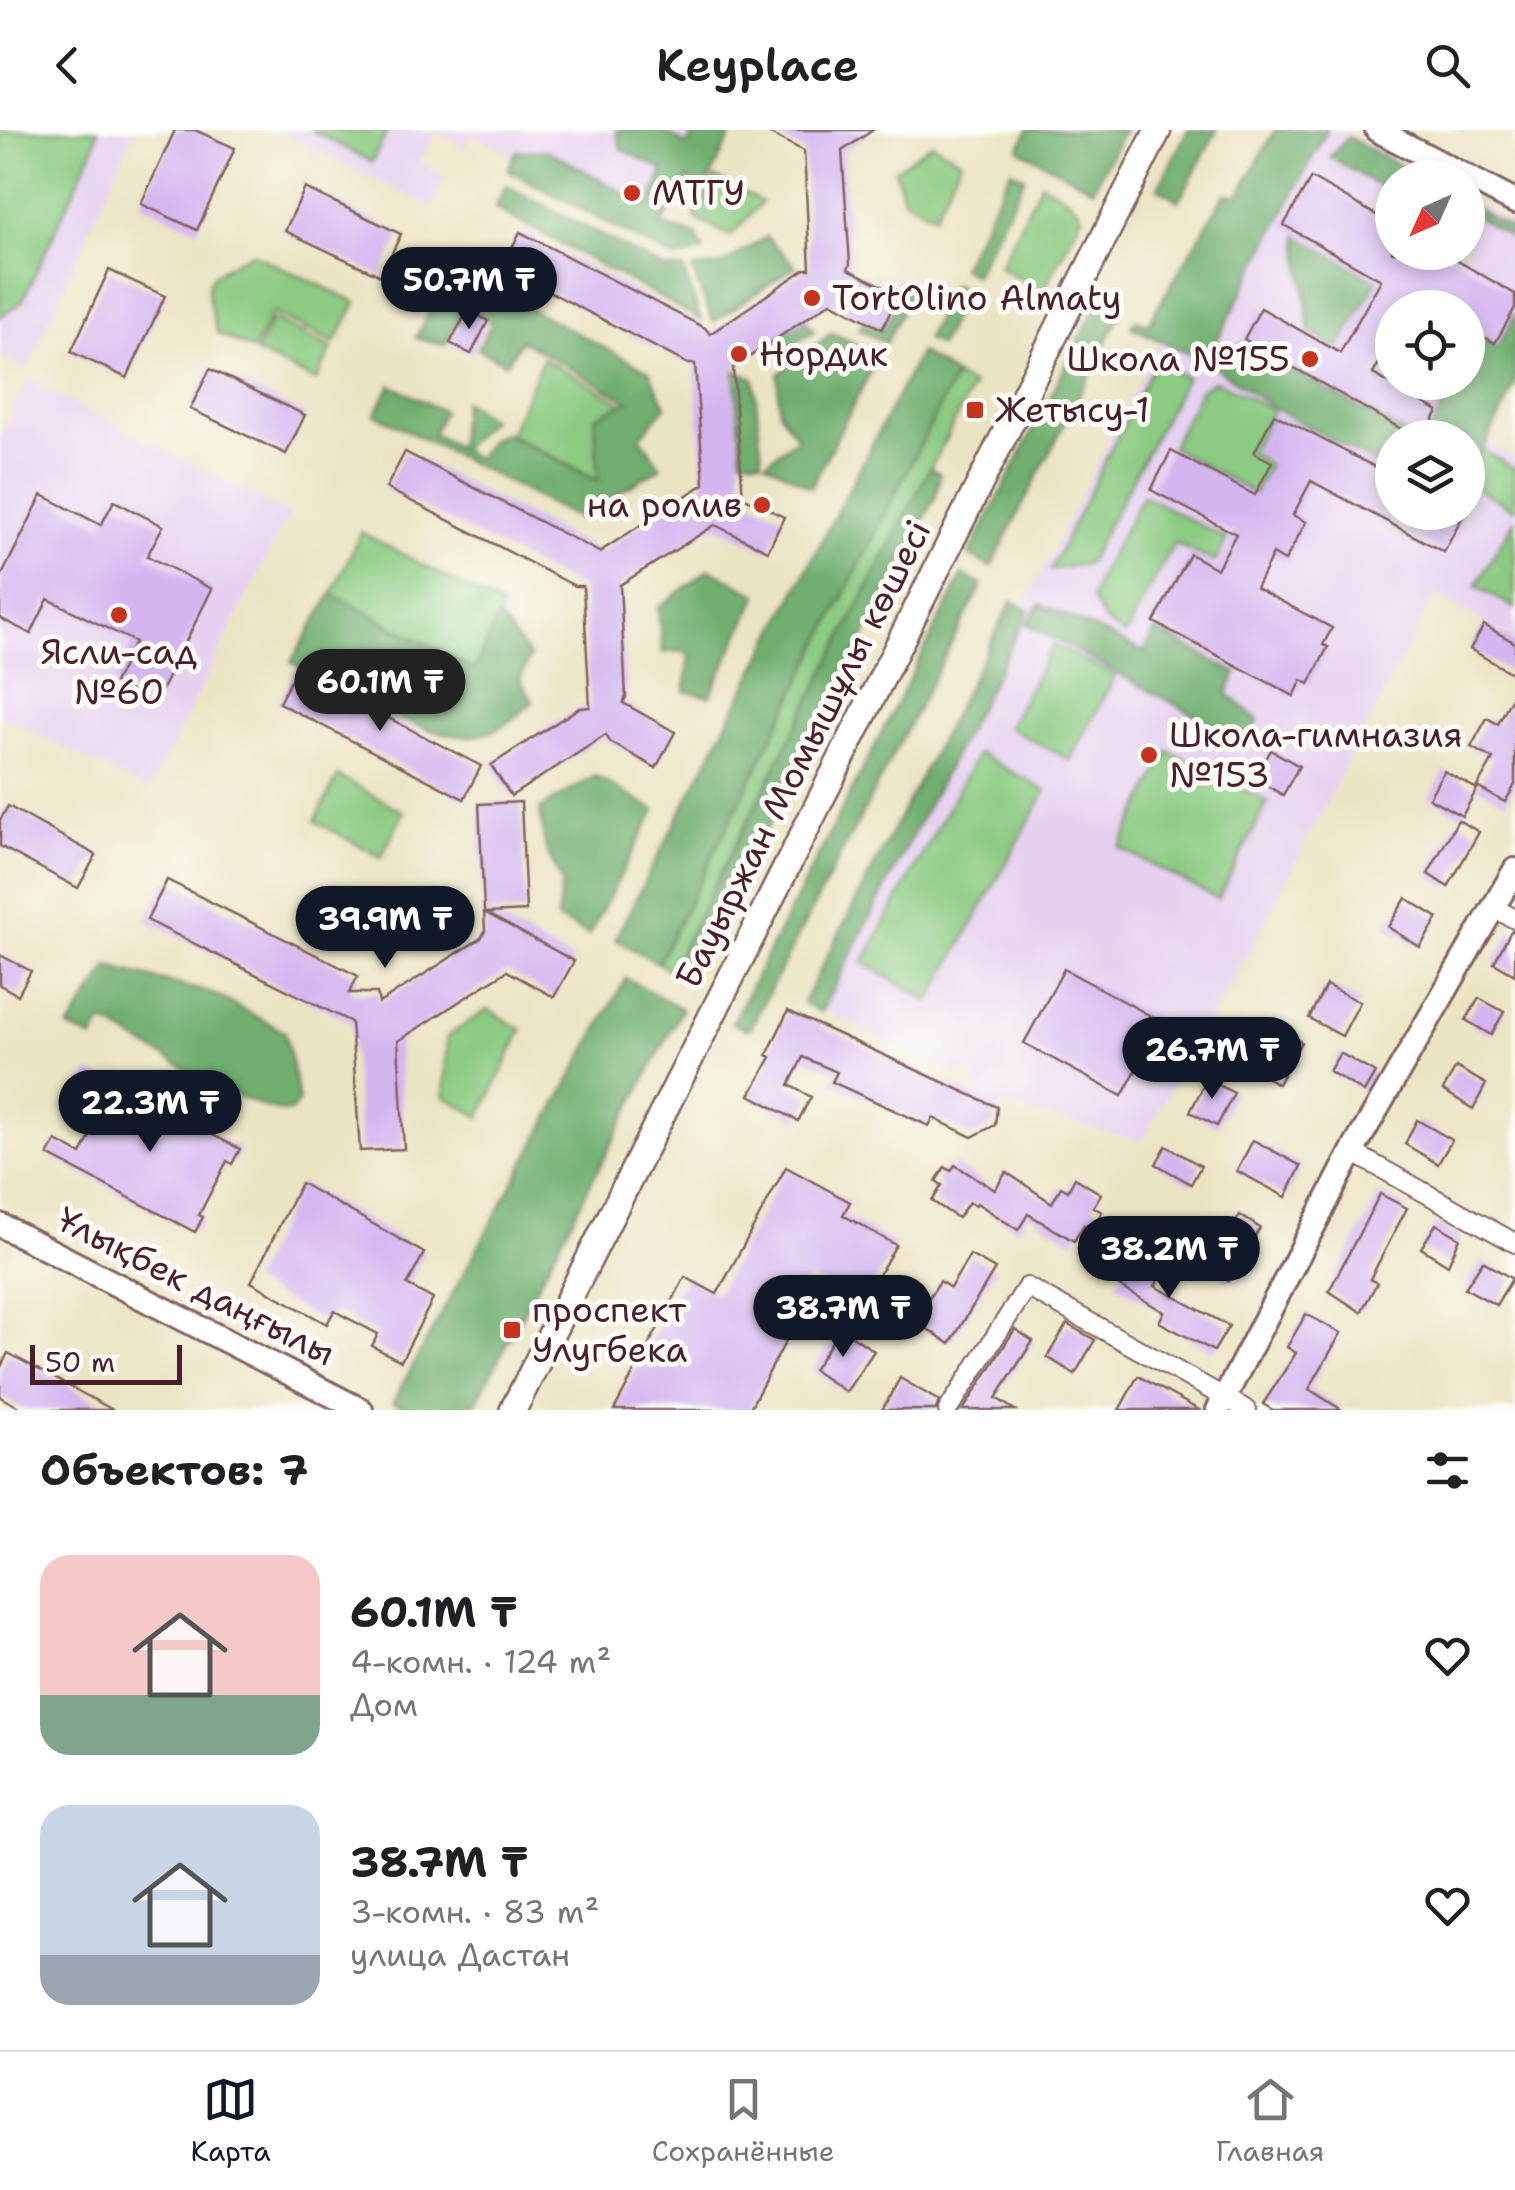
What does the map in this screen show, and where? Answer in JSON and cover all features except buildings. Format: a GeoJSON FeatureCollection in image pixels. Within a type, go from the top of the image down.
{"type":"FeatureCollection","features":[{"type":"Feature","properties":{"kind":"main road","name":"Бауыржан Момышұлы көшесі"},"geometry":{"type":"LineString","coordinates":[[513,1410],[1158,130]]}},
{"type":"Feature","properties":{"kind":"street"},"geometry":{"type":"LineString","coordinates":[[1377,130],[1515,202]]}},
{"type":"Feature","properties":{"kind":"street"},"geometry":{"type":"LineString","coordinates":[[1222,1404],[1352,1152],[1515,870]]}},
{"type":"Feature","properties":{"kind":"street"},"geometry":{"type":"LineString","coordinates":[[1494,908],[1515,919]]}},
{"type":"Feature","properties":{"kind":"street"},"geometry":{"type":"LineString","coordinates":[[1352,1152],[1515,1243]]}},
{"type":"Feature","properties":{"kind":"street","name":"Ұлықбек даңғылы"},"geometry":{"type":"LineString","coordinates":[[0,1225],[361,1410]]}},
{"type":"Feature","properties":{"kind":"street"},"geometry":{"type":"LineString","coordinates":[[948,1410],[1028,1287],[1222,1404],[1246,1410]]}},
{"type":"Feature","properties":{"kind":"shaded area"},"geometry":{"type":"Polygon","coordinates":[[[0,130],[134,130],[28,368],[0,356],[0,130]]]}},
{"type":"Feature","properties":{"kind":"shaded area","name":"МТГУ"},"geometry":{"type":"Polygon","coordinates":[[[276,130],[712,130],[661,236],[472,133],[463,147],[437,132],[420,162],[446,178],[431,207],[276,130]]]}},
{"type":"Feature","properties":{"kind":"shaded area","name":"Школа-гимназия №153"},"geometry":{"type":"Polygon","coordinates":[[[1287,130],[1341,130],[1395,160],[1375,160],[1375,270],[1485,270],[1485,209],[1515,225],[1515,388],[1485,441],[1515,459],[1515,641],[1435,594],[1258,935],[1142,1141],[1009,1106],[997,1107],[973,1096],[976,1084],[971,1063],[962,1078],[817,1007],[1168,326],[1287,130]]]}},
{"type":"Feature","properties":{"kind":"shaded area","name":"Ясли-сад №60"},"geometry":{"type":"Polygon","coordinates":[[[28,380],[289,514],[149,791],[0,715],[0,435],[28,380]]]}},
{"type":"Feature","properties":{"kind":"green space"},"geometry":{"type":"Polygon","coordinates":[[[0,130],[98,130],[94,147],[22,302],[0,317],[0,130]]]}},
{"type":"Feature","properties":{"kind":"green space"},"geometry":{"type":"Polygon","coordinates":[[[311,130],[388,130],[372,162],[311,130]]]}},
{"type":"Feature","properties":{"kind":"green space"},"geometry":{"type":"Polygon","coordinates":[[[616,130],[661,130],[687,145],[695,130],[734,130],[705,188],[688,179],[661,226],[696,235],[704,251],[674,259],[508,170],[516,151],[548,150],[649,207],[663,170],[621,149],[616,130]]]}},
{"type":"Feature","properties":{"kind":"green space"},"geometry":{"type":"Polygon","coordinates":[[[1028,130],[1124,130],[1093,189],[1019,149],[1028,130]]]}},
{"type":"Feature","properties":{"kind":"green space"},"geometry":{"type":"Polygon","coordinates":[[[1188,130],[1217,130],[1179,201],[1158,188],[1188,130]]]}},
{"type":"Feature","properties":{"kind":"green space"},"geometry":{"type":"Polygon","coordinates":[[[1275,130],[1327,130],[1206,362],[1131,327],[1136,320],[1148,324],[1225,194],[1239,195],[1275,130]]]}},
{"type":"Feature","properties":{"kind":"green space"},"geometry":{"type":"Polygon","coordinates":[[[1348,137],[1389,160],[1375,160],[1375,184],[1330,157],[1348,137]]]}},
{"type":"Feature","properties":{"kind":"green space"},"geometry":{"type":"Polygon","coordinates":[[[932,143],[961,160],[934,216],[903,198],[895,170],[932,143]]]}},
{"type":"Feature","properties":{"kind":"green space"},"geometry":{"type":"Polygon","coordinates":[[[1011,170],[1025,178],[974,275],[961,268],[1011,170]]]}},
{"type":"Feature","properties":{"kind":"green space"},"geometry":{"type":"Polygon","coordinates":[[[715,177],[762,202],[731,236],[694,218],[715,177]]]}},
{"type":"Feature","properties":{"kind":"green space"},"geometry":{"type":"Polygon","coordinates":[[[1041,183],[1071,200],[1082,216],[1043,291],[999,267],[1041,183]]]}},
{"type":"Feature","properties":{"kind":"green space"},"geometry":{"type":"Polygon","coordinates":[[[506,185],[665,269],[683,269],[701,320],[495,208],[506,185]]]}},
{"type":"Feature","properties":{"kind":"green space"},"geometry":{"type":"Polygon","coordinates":[[[1485,214],[1515,231],[1515,240],[1485,221],[1485,214]]]}},
{"type":"Feature","properties":{"kind":"green space"},"geometry":{"type":"Polygon","coordinates":[[[1298,236],[1377,281],[1339,348],[1310,333],[1298,236]]]}},
{"type":"Feature","properties":{"kind":"green space"},"geometry":{"type":"Polygon","coordinates":[[[766,237],[796,266],[713,322],[692,269],[722,265],[766,237]]]}},
{"type":"Feature","properties":{"kind":"green space"},"geometry":{"type":"Polygon","coordinates":[[[251,253],[356,302],[335,343],[272,313],[253,350],[217,333],[209,282],[222,269],[251,253]]]}},
{"type":"Feature","properties":{"kind":"green space"},"geometry":{"type":"Polygon","coordinates":[[[452,268],[649,371],[666,406],[640,437],[661,467],[577,518],[375,414],[391,385],[443,411],[433,434],[457,447],[463,401],[491,419],[461,450],[477,458],[490,440],[504,433],[598,481],[595,417],[628,401],[521,340],[506,364],[478,349],[492,322],[467,307],[445,345],[416,338],[452,268]]]}},
{"type":"Feature","properties":{"kind":"green space"},"geometry":{"type":"Polygon","coordinates":[[[900,281],[913,287],[886,343],[859,329],[863,322],[883,331],[901,294],[895,291],[900,281]]]}},
{"type":"Feature","properties":{"kind":"green space"},"geometry":{"type":"Polygon","coordinates":[[[953,284],[966,291],[939,346],[926,339],[953,284]]]}},
{"type":"Feature","properties":{"kind":"green space"},"geometry":{"type":"Polygon","coordinates":[[[1099,301],[1121,313],[991,567],[969,555],[1099,301]]]}},
{"type":"Feature","properties":{"kind":"green space"},"geometry":{"type":"Polygon","coordinates":[[[1515,314],[1515,386],[1485,445],[1485,420],[1436,420],[1442,409],[1426,400],[1485,400],[1485,340],[1497,347],[1515,314]]]}},
{"type":"Feature","properties":{"kind":"green space"},"geometry":{"type":"Polygon","coordinates":[[[272,319],[332,348],[316,381],[256,353],[272,319]]]}},
{"type":"Feature","properties":{"kind":"green space"},"geometry":{"type":"Polygon","coordinates":[[[806,320],[814,331],[774,358],[766,348],[806,320]]]}},
{"type":"Feature","properties":{"kind":"green space"},"geometry":{"type":"Polygon","coordinates":[[[832,333],[879,355],[811,487],[766,462],[797,438],[779,411],[778,374],[832,333]]]}},
{"type":"Feature","properties":{"kind":"green space"},"geometry":{"type":"Polygon","coordinates":[[[1243,343],[1381,420],[1375,420],[1375,464],[1277,410],[1209,363],[1243,343]]]}},
{"type":"Feature","properties":{"kind":"green space"},"geometry":{"type":"Polygon","coordinates":[[[920,352],[955,376],[658,963],[615,939],[920,352]]]}},
{"type":"Feature","properties":{"kind":"green space"},"geometry":{"type":"Polygon","coordinates":[[[543,358],[637,411],[598,480],[509,434],[543,358]]]}},
{"type":"Feature","properties":{"kind":"green space"},"geometry":{"type":"Polygon","coordinates":[[[1155,362],[1186,377],[1088,563],[1050,570],[1155,362]]]}},
{"type":"Feature","properties":{"kind":"green space"},"geometry":{"type":"Polygon","coordinates":[[[735,370],[754,378],[762,460],[742,458],[735,370]]]}},
{"type":"Feature","properties":{"kind":"green space"},"geometry":{"type":"Polygon","coordinates":[[[955,376],[973,386],[670,971],[658,963],[955,376]]]}},
{"type":"Feature","properties":{"kind":"green space"},"geometry":{"type":"Polygon","coordinates":[[[1215,380],[1273,410],[1250,453],[1269,464],[1254,493],[1171,447],[1201,389],[1215,380]]]}},
{"type":"Feature","properties":{"kind":"green space"},"geometry":{"type":"Polygon","coordinates":[[[1485,452],[1515,469],[1515,510],[1485,493],[1485,452]]]}},
{"type":"Feature","properties":{"kind":"green space"},"geometry":{"type":"Polygon","coordinates":[[[930,468],[940,474],[936,496],[689,982],[670,971],[930,468]]]}},
{"type":"Feature","properties":{"kind":"green space"},"geometry":{"type":"Polygon","coordinates":[[[1143,495],[1227,539],[1215,562],[1174,543],[1125,635],[1106,622],[1092,599],[1098,578],[1143,495]]]}},
{"type":"Feature","properties":{"kind":"green space"},"geometry":{"type":"Polygon","coordinates":[[[1515,519],[1515,608],[1476,586],[1515,519]]]}},
{"type":"Feature","properties":{"kind":"green space"},"geometry":{"type":"Polygon","coordinates":[[[361,532],[502,607],[476,670],[332,594],[361,532]]]}},
{"type":"Feature","properties":{"kind":"green space"},"geometry":{"type":"Polygon","coordinates":[[[710,569],[758,595],[710,696],[685,691],[690,656],[682,651],[663,653],[658,608],[710,569]]]}},
{"type":"Feature","properties":{"kind":"green space"},"geometry":{"type":"Polygon","coordinates":[[[963,575],[982,585],[749,1030],[732,1023],[963,575]]]}},
{"type":"Feature","properties":{"kind":"green space"},"geometry":{"type":"Polygon","coordinates":[[[332,594],[475,670],[498,616],[530,657],[520,680],[533,702],[498,729],[472,736],[427,729],[355,697],[291,662],[332,594]]]}},
{"type":"Feature","properties":{"kind":"green space"},"geometry":{"type":"Polygon","coordinates":[[[1012,601],[1029,610],[821,1012],[803,1003],[1012,601]]]}},
{"type":"Feature","properties":{"kind":"green space"},"geometry":{"type":"Polygon","coordinates":[[[1040,604],[1144,652],[1156,630],[1237,673],[1227,693],[1258,720],[1247,743],[1026,624],[1040,604]]]}},
{"type":"Feature","properties":{"kind":"green space"},"geometry":{"type":"Polygon","coordinates":[[[1053,645],[1115,676],[1070,760],[1008,727],[1053,645]]]}},
{"type":"Feature","properties":{"kind":"green space"},"geometry":{"type":"Polygon","coordinates":[[[1169,751],[1268,802],[1218,899],[1120,848],[1169,751]]]}},
{"type":"Feature","properties":{"kind":"green space"},"geometry":{"type":"Polygon","coordinates":[[[978,753],[1046,791],[930,1001],[863,963],[978,753]]]}},
{"type":"Feature","properties":{"kind":"green space"},"geometry":{"type":"Polygon","coordinates":[[[338,776],[404,812],[381,857],[315,821],[338,776]]]}},
{"type":"Feature","properties":{"kind":"green space"},"geometry":{"type":"Polygon","coordinates":[[[595,776],[655,810],[589,935],[557,919],[562,882],[546,850],[540,809],[595,776]]]}},
{"type":"Feature","properties":{"kind":"green space"},"geometry":{"type":"Polygon","coordinates":[[[109,967],[214,994],[285,1032],[299,1101],[291,1112],[274,1110],[226,1090],[103,1022],[93,1039],[68,1028],[109,967]]]}},
{"type":"Feature","properties":{"kind":"green space"},"geometry":{"type":"Polygon","coordinates":[[[626,978],[682,1009],[472,1410],[412,1410],[393,1402],[626,978]]]}},
{"type":"Feature","properties":{"kind":"green space"},"geometry":{"type":"Polygon","coordinates":[[[488,1009],[522,1030],[480,1117],[444,1096],[447,1037],[488,1009]]]}},
{"type":"Feature","properties":{"kind":"place","name":"МТГУ"},"geometry":{"type":"Point","coordinates":[632,193]}},
{"type":"Feature","properties":{"kind":"place","name":"TortOlino Almaty"},"geometry":{"type":"Point","coordinates":[812,298]}},
{"type":"Feature","properties":{"kind":"place","name":"Нордик"},"geometry":{"type":"Point","coordinates":[739,354]}},
{"type":"Feature","properties":{"kind":"place","name":"Школа №155"},"geometry":{"type":"Point","coordinates":[1310,359]}},
{"type":"Feature","properties":{"kind":"place","name":"Жетысу-1"},"geometry":{"type":"Point","coordinates":[975,410]}},
{"type":"Feature","properties":{"kind":"place","name":"на ролив"},"geometry":{"type":"Point","coordinates":[762,505]}},
{"type":"Feature","properties":{"kind":"place","name":"Ясли-сад №60"},"geometry":{"type":"Point","coordinates":[119,615]}},
{"type":"Feature","properties":{"kind":"place","name":"Школа-гимназия №153"},"geometry":{"type":"Point","coordinates":[1149,755]}},
{"type":"Feature","properties":{"kind":"place","name":"проспект Улугбека"},"geometry":{"type":"Point","coordinates":[512,1330]}}]}
